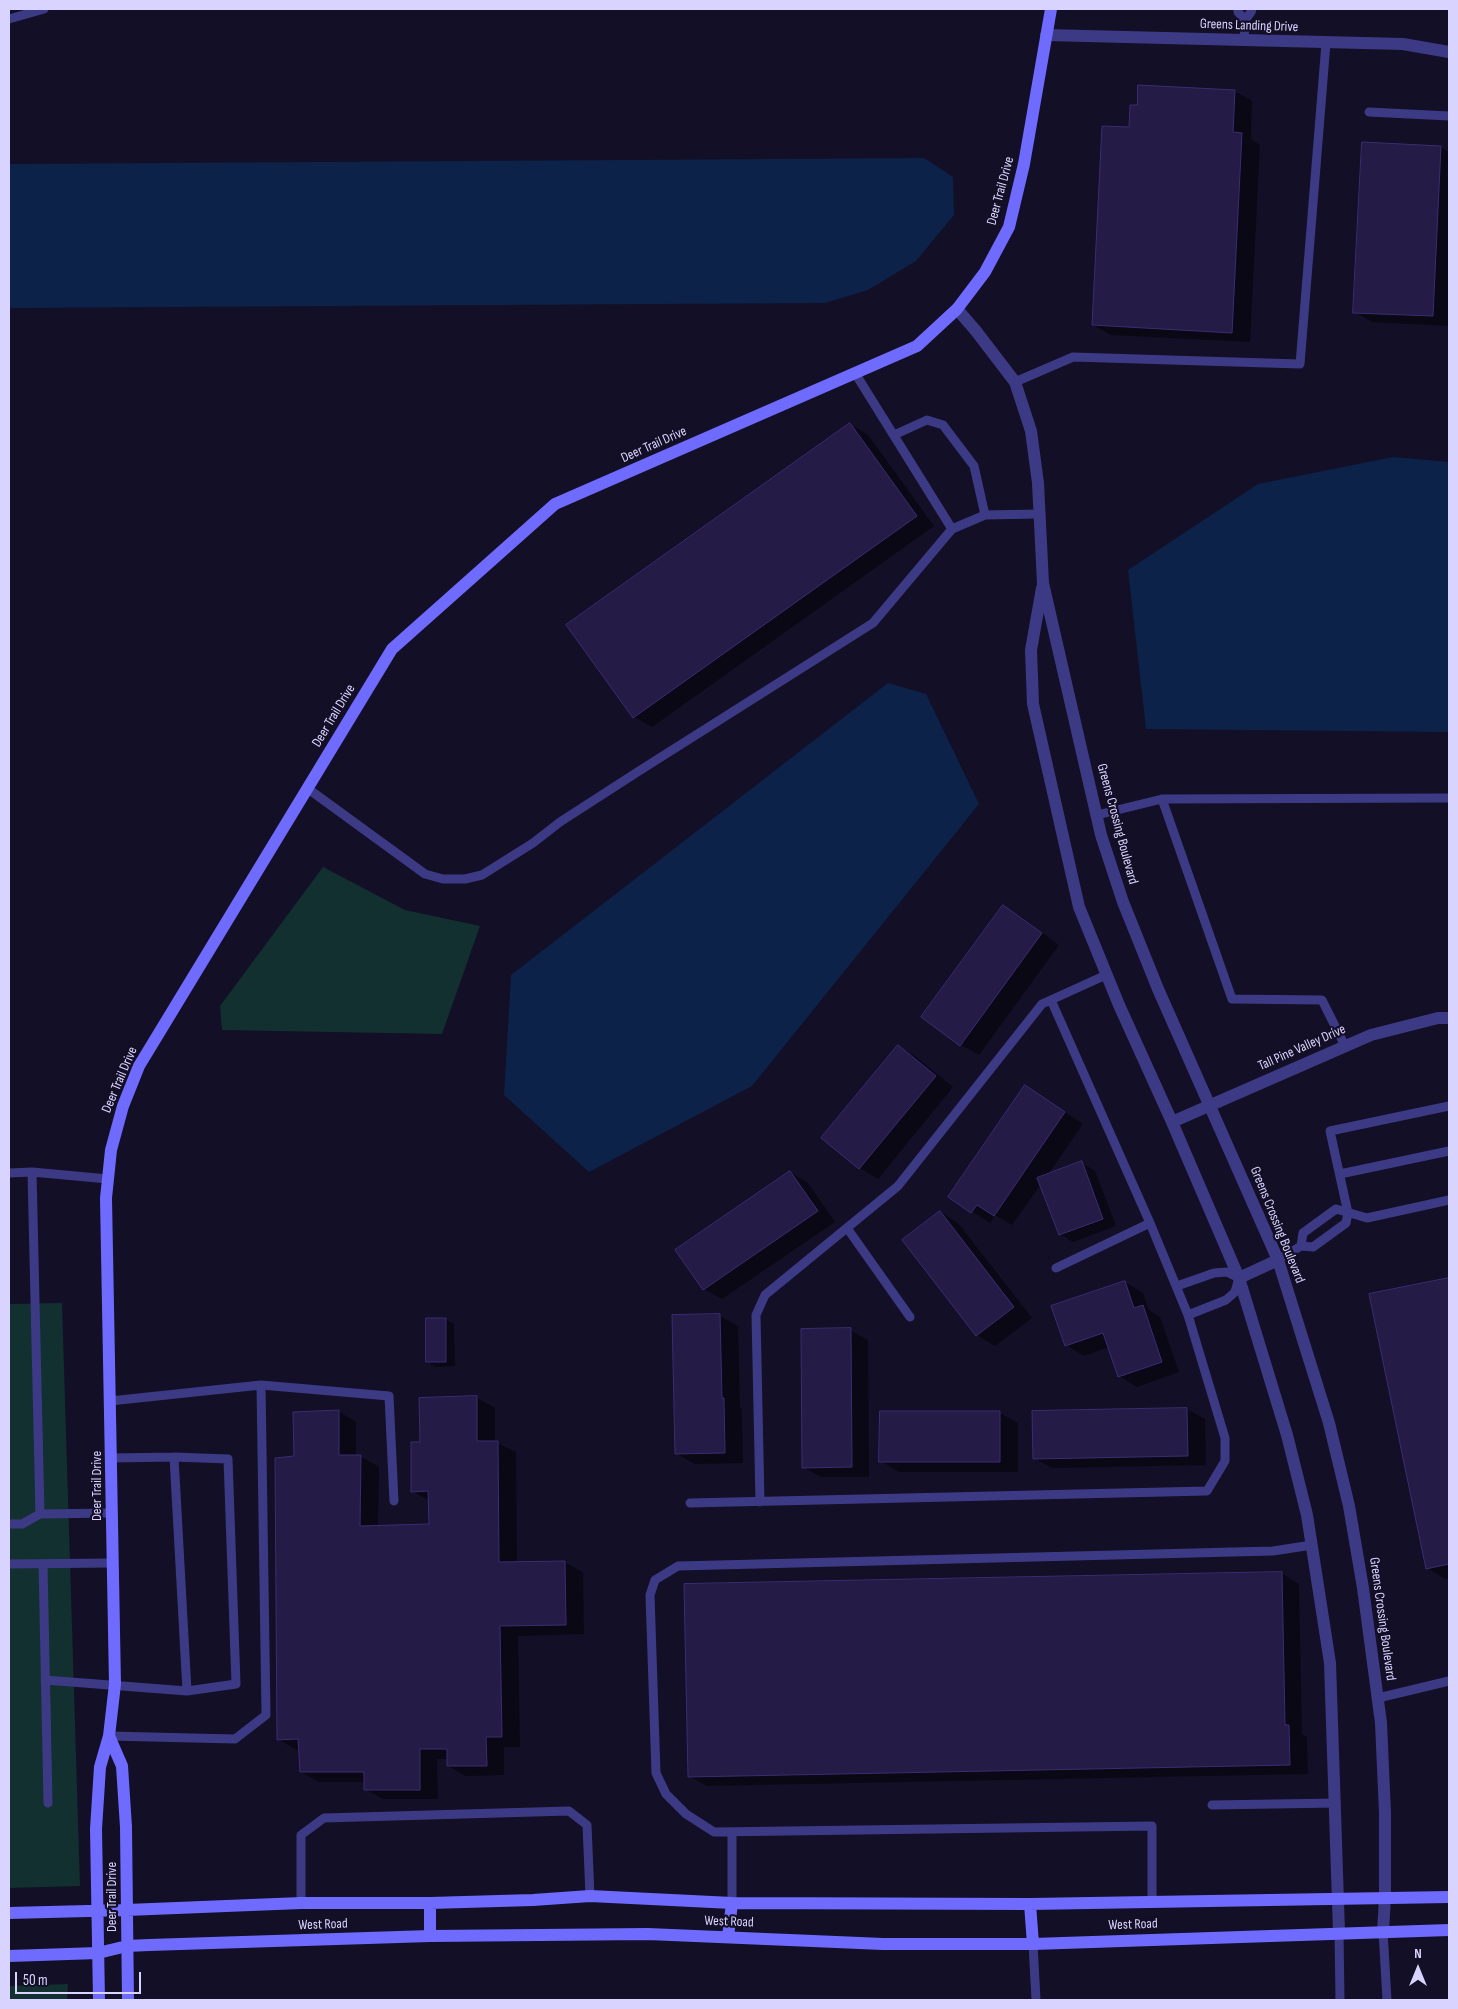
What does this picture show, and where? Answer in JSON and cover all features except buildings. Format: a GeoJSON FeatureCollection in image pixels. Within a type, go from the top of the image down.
{"type":"FeatureCollection","features":[{"type":"Feature","properties":{"kind":"main road","name":"Deer Trail Drive"},"geometry":{"type":"LineString","coordinates":[[99,2000],[96,1828],[100,1767],[109,1736],[115,1684],[106,1198],[111,1150],[123,1106],[139,1066],[392,649],[555,504],[917,346],[957,310],[985,272],[1009,227],[1024,164],[1051,9]]}},
{"type":"Feature","properties":{"kind":"main road","name":"Deer Trail Drive"},"geometry":{"type":"LineString","coordinates":[[109,1736],[122,1766],[126,1827],[128,2000]]}},
{"type":"Feature","properties":{"kind":"main road","name":"West Road"},"geometry":{"type":"LineString","coordinates":[[9,1913],[301,1903],[430,1903],[534,1900],[590,1896],[732,1904],[1030,1904],[1449,1897]]}},
{"type":"Feature","properties":{"kind":"main road"},"geometry":{"type":"LineString","coordinates":[[430,1903],[430,1936]]}},
{"type":"Feature","properties":{"kind":"main road"},"geometry":{"type":"LineString","coordinates":[[728,1937],[732,1904]]}},
{"type":"Feature","properties":{"kind":"main road"},"geometry":{"type":"LineString","coordinates":[[1030,1904],[1033,1944]]}},
{"type":"Feature","properties":{"kind":"main road","name":"West Road"},"geometry":{"type":"LineString","coordinates":[[9,1956],[98,1954],[127,1946],[430,1936],[648,1934],[884,1944],[1033,1944],[1339,1932],[1449,1930]]}},
{"type":"Feature","properties":{"kind":"street","name":"Greens Landing Drive"},"geometry":{"type":"LineString","coordinates":[[1046,35],[1403,44],[1449,52]]}},
{"type":"Feature","properties":{"kind":"street","name":"Greens Crossing Boulevard"},"geometry":{"type":"LineString","coordinates":[[957,310],[976,330],[1015,382],[1031,431],[1038,483],[1038,514],[1043,583],[1097,815],[1123,902],[1158,989],[1278,1260],[1323,1404],[1349,1506],[1363,1588],[1381,1723],[1385,1813],[1383,1931]]}},
{"type":"Feature","properties":{"kind":"street","name":"Greens Crossing Boulevard"},"geometry":{"type":"LineString","coordinates":[[1043,583],[1031,650],[1033,704],[1079,907],[1106,975],[1239,1278],[1287,1435],[1307,1515],[1330,1663],[1339,1932]]}},
{"type":"Feature","properties":{"kind":"street","name":"Tall Pine Valley Drive"},"geometry":{"type":"LineString","coordinates":[[1172,1122],[1371,1035],[1438,1018],[1449,1018]]}},
{"type":"Feature","properties":{"kind":"street"},"geometry":{"type":"LineString","coordinates":[[1239,1278],[1278,1260]]}},
{"type":"Feature","properties":{"kind":"lane"},"geometry":{"type":"LineString","coordinates":[[9,19],[44,9]]}},
{"type":"Feature","properties":{"kind":"lane"},"geometry":{"type":"LineString","coordinates":[[1238,9],[1238,12],[1245,20]]}},
{"type":"Feature","properties":{"kind":"lane"},"geometry":{"type":"LineString","coordinates":[[1244,41],[1245,20],[1252,9]]}},
{"type":"Feature","properties":{"kind":"lane"},"geometry":{"type":"LineString","coordinates":[[1015,382],[1073,357],[1300,364],[1326,43]]}},
{"type":"Feature","properties":{"kind":"lane"},"geometry":{"type":"LineString","coordinates":[[1368,112],[1449,116]]}},
{"type":"Feature","properties":{"kind":"lane"},"geometry":{"type":"LineString","coordinates":[[855,374],[952,529]]}},
{"type":"Feature","properties":{"kind":"lane"},"geometry":{"type":"LineString","coordinates":[[894,435],[926,420],[943,425],[974,466],[986,515]]}},
{"type":"Feature","properties":{"kind":"lane"},"geometry":{"type":"LineString","coordinates":[[307,788],[425,874],[443,880],[464,880],[482,875],[533,843],[560,822],[639,770],[873,623],[952,529],[986,515],[1038,514]]}},
{"type":"Feature","properties":{"kind":"lane"},"geometry":{"type":"LineString","coordinates":[[1097,815],[1162,799],[1449,798]]}},
{"type":"Feature","properties":{"kind":"lane"},"geometry":{"type":"LineString","coordinates":[[1162,799],[1232,999],[1322,1000],[1345,1046]]}},
{"type":"Feature","properties":{"kind":"lane"},"geometry":{"type":"LineString","coordinates":[[760,1502],[756,1315],[765,1295],[898,1186],[1042,1004],[1106,975]]}},
{"type":"Feature","properties":{"kind":"lane"},"geometry":{"type":"LineString","coordinates":[[690,1503],[1207,1491],[1226,1461],[1225,1438],[1188,1315],[1150,1223],[1051,1000]]}},
{"type":"Feature","properties":{"kind":"lane"},"geometry":{"type":"LineString","coordinates":[[1278,1260],[1301,1246],[1312,1247],[1346,1223],[1348,1213],[1330,1131],[1449,1106]]}},
{"type":"Feature","properties":{"kind":"lane"},"geometry":{"type":"LineString","coordinates":[[1340,1174],[1449,1151]]}},
{"type":"Feature","properties":{"kind":"lane"},"geometry":{"type":"LineString","coordinates":[[32,1172],[40,1514]]}},
{"type":"Feature","properties":{"kind":"lane"},"geometry":{"type":"LineString","coordinates":[[9,1173],[32,1172],[108,1179]]}},
{"type":"Feature","properties":{"kind":"lane"},"geometry":{"type":"LineString","coordinates":[[1301,1246],[1304,1233],[1336,1209],[1367,1218],[1449,1200]]}},
{"type":"Feature","properties":{"kind":"lane"},"geometry":{"type":"LineString","coordinates":[[1056,1268],[1150,1223]]}},
{"type":"Feature","properties":{"kind":"lane"},"geometry":{"type":"LineString","coordinates":[[847,1228],[910,1317]]}},
{"type":"Feature","properties":{"kind":"lane"},"geometry":{"type":"LineString","coordinates":[[1176,1286],[1214,1272],[1227,1272],[1239,1278],[1235,1292],[1226,1300],[1188,1315]]}},
{"type":"Feature","properties":{"kind":"lane"},"geometry":{"type":"LineString","coordinates":[[109,1736],[235,1739],[266,1715],[262,1385]]}},
{"type":"Feature","properties":{"kind":"lane"},"geometry":{"type":"LineString","coordinates":[[110,1401],[262,1385],[389,1396],[394,1501]]}},
{"type":"Feature","properties":{"kind":"lane"},"geometry":{"type":"LineString","coordinates":[[45,1680],[187,1691],[236,1684],[228,1459],[174,1457],[112,1458]]}},
{"type":"Feature","properties":{"kind":"lane"},"geometry":{"type":"LineString","coordinates":[[174,1457],[187,1691]]}},
{"type":"Feature","properties":{"kind":"lane"},"geometry":{"type":"LineString","coordinates":[[9,1524],[22,1524],[40,1514],[112,1513]]}},
{"type":"Feature","properties":{"kind":"lane"},"geometry":{"type":"LineString","coordinates":[[1152,1901],[1152,1826],[714,1832],[686,1814],[666,1794],[656,1773],[650,1595],[654,1580],[678,1566],[1273,1551],[1312,1546]]}},
{"type":"Feature","properties":{"kind":"lane"},"geometry":{"type":"LineString","coordinates":[[9,1564],[112,1564]]}},
{"type":"Feature","properties":{"kind":"lane"},"geometry":{"type":"LineString","coordinates":[[43,1564],[48,1803]]}},
{"type":"Feature","properties":{"kind":"lane"},"geometry":{"type":"LineString","coordinates":[[1378,1698],[1449,1681]]}},
{"type":"Feature","properties":{"kind":"lane"},"geometry":{"type":"LineString","coordinates":[[1212,1805],[1336,1803]]}},
{"type":"Feature","properties":{"kind":"lane"},"geometry":{"type":"LineString","coordinates":[[301,1903],[301,1835],[324,1818],[569,1811],[586,1825],[590,1896]]}},
{"type":"Feature","properties":{"kind":"lane"},"geometry":{"type":"LineString","coordinates":[[732,1832],[732,1904]]}},
{"type":"Feature","properties":{"kind":"lane"},"geometry":{"type":"LineString","coordinates":[[1383,1931],[1387,2000]]}},
{"type":"Feature","properties":{"kind":"lane"},"geometry":{"type":"LineString","coordinates":[[1339,1932],[1340,2000]]}},
{"type":"Feature","properties":{"kind":"lane"},"geometry":{"type":"LineString","coordinates":[[1033,1944],[1036,2000]]}},
{"type":"Feature","properties":{"kind":"green space"},"geometry":{"type":"Polygon","coordinates":[[[323,867],[405,910],[480,926],[442,1034],[222,1030],[220,1006],[323,867]]]}},
{"type":"Feature","properties":{"kind":"green space"},"geometry":{"type":"Polygon","coordinates":[[[62,1303],[80,1886],[9,1888],[9,1304],[62,1303]]]}},
{"type":"Feature","properties":{"kind":"green space"},"geometry":{"type":"Polygon","coordinates":[[[68,1984],[67,2000],[9,2000],[9,1986],[68,1984]]]}},
{"type":"Feature","properties":{"kind":"water"},"geometry":{"type":"Polygon","coordinates":[[[924,158],[953,177],[954,215],[916,261],[868,290],[825,303],[9,308],[9,164],[924,158]]]}},
{"type":"Feature","properties":{"kind":"water"},"geometry":{"type":"Polygon","coordinates":[[[1393,457],[1449,462],[1449,732],[1146,729],[1128,570],[1258,484],[1393,457]]]}},
{"type":"Feature","properties":{"kind":"water"},"geometry":{"type":"Polygon","coordinates":[[[888,683],[926,694],[979,804],[752,1086],[589,1172],[504,1095],[511,975],[888,683]]]}}]}
